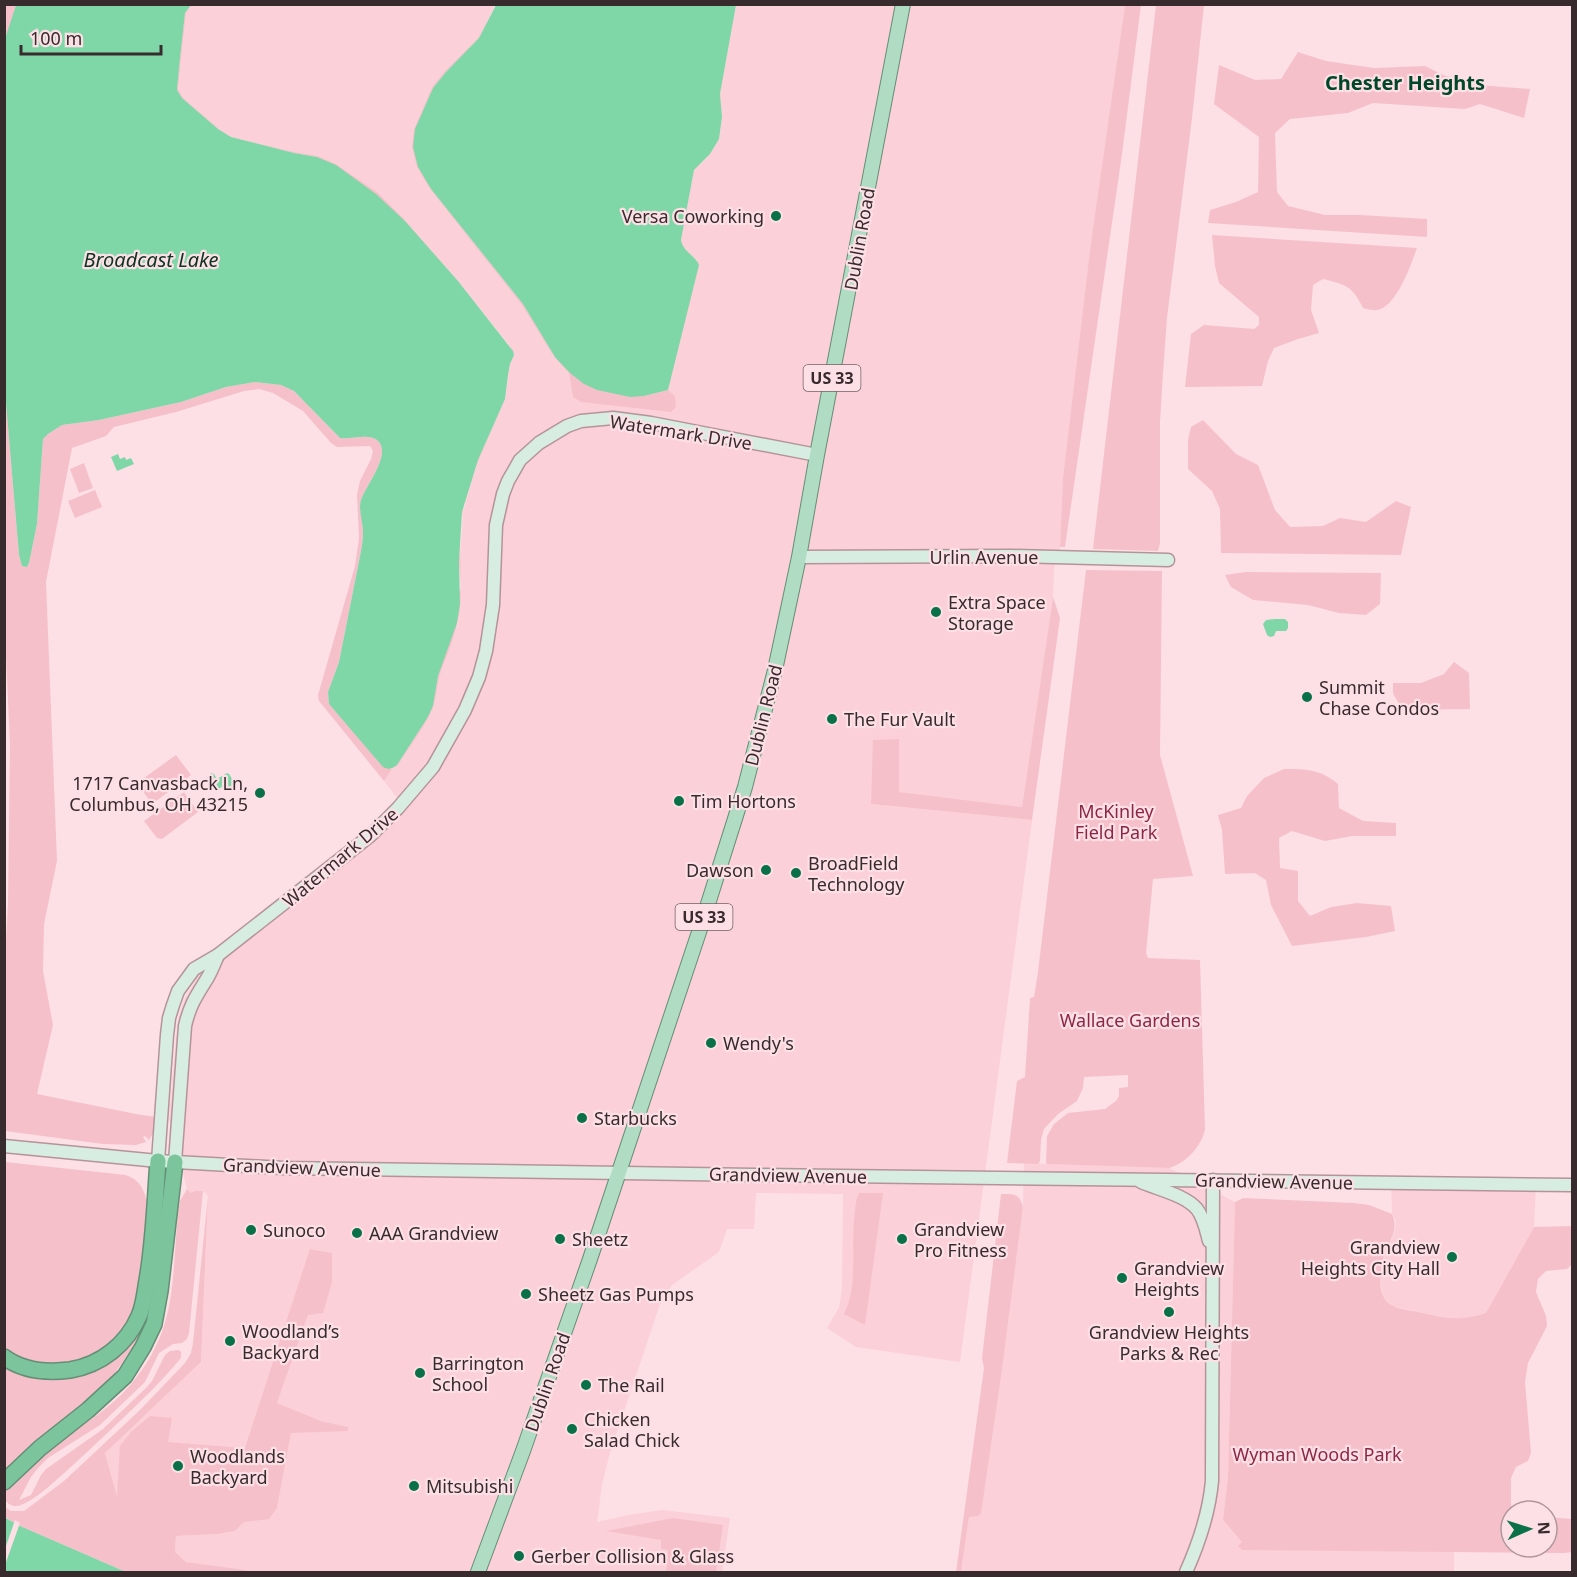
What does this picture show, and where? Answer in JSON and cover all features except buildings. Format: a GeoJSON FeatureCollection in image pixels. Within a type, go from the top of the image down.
{"type":"FeatureCollection","features":[{"type":"Feature","properties":{"kind":"highway"},"geometry":{"type":"LineString","coordinates":[[4,1357],[26,1368],[56,1372],[75,1369],[102,1359],[124,1340],[140,1314],[146,1290],[158,1161]]}},
{"type":"Feature","properties":{"kind":"highway"},"geometry":{"type":"LineString","coordinates":[[4,1482],[124,1376],[143,1347],[154,1324],[160,1291],[175,1162]]}},
{"type":"Feature","properties":{"kind":"main road","name":"Dublin Road"},"geometry":{"type":"LineString","coordinates":[[478,1572],[530,1431],[619,1173],[745,787],[775,670],[799,557],[903,4]]}},
{"type":"Feature","properties":{"kind":"main road","name":"Watermark Drive"},"geometry":{"type":"LineString","coordinates":[[158,1161],[169,1018],[178,991],[194,969],[218,955],[371,835],[434,767],[465,710],[479,677],[486,651],[493,605],[496,525],[503,494],[520,460],[538,443],[567,426],[581,421],[613,418],[651,423],[817,455]]}},
{"type":"Feature","properties":{"kind":"main road","name":"Urlin Avenue"},"geometry":{"type":"LineString","coordinates":[[799,557],[1012,556],[1168,560]]}},
{"type":"Feature","properties":{"kind":"main road","name":"Watermark Drive"},"geometry":{"type":"LineString","coordinates":[[175,1162],[185,1026],[190,1006],[208,978],[218,955]]}},
{"type":"Feature","properties":{"kind":"main road","name":"Grandview Avenue"},"geometry":{"type":"LineString","coordinates":[[7,1146],[158,1161],[291,1168],[1572,1185]]}},
{"type":"Feature","properties":{"kind":"main road"},"geometry":{"type":"LineString","coordinates":[[1134,1180],[1181,1197],[1197,1209],[1204,1222],[1213,1265]]}},
{"type":"Feature","properties":{"kind":"main road"},"geometry":{"type":"LineString","coordinates":[[1186,1572],[1203,1528],[1210,1496],[1213,1180]]}},
{"type":"Feature","properties":{"kind":"shaded area"},"geometry":{"type":"Polygon","coordinates":[[[191,5],[495,5],[478,38],[432,87],[414,129],[430,189],[523,305],[554,357],[569,373],[573,397],[675,396],[668,390],[697,260],[682,247],[681,240],[694,169],[710,154],[719,139],[722,117],[720,94],[736,5],[1125,5],[1091,242],[1063,477],[1060,547],[1054,568],[1053,597],[1022,807],[898,792],[899,739],[871,804],[1032,820],[960,1362],[856,1347],[827,1328],[839,1308],[842,1288],[843,1194],[756,1193],[754,1229],[727,1229],[719,1252],[672,1285],[660,1304],[609,1456],[597,1522],[662,1510],[730,1518],[722,1572],[247,1572],[247,1570],[186,1562],[175,1552],[176,1536],[235,1531],[244,1522],[277,1508],[291,1432],[347,1427],[321,1421],[277,1403],[308,1315],[332,1282],[332,1253],[311,1249],[225,1505],[117,1500],[105,1453],[201,1362],[208,1196],[203,1191],[191,1193],[187,1189],[169,1118],[176,1037],[184,1000],[201,971],[402,804],[384,781],[392,769],[398,765],[433,706],[439,676],[458,623],[463,512],[478,460],[505,399],[510,364],[514,355],[513,350],[458,281],[405,220],[318,156],[231,137],[182,98],[178,90],[186,13],[191,5]]]}},
{"type":"Feature","properties":{"kind":"shaded area"},"geometry":{"type":"Polygon","coordinates":[[[1024,1163],[1169,1168],[1235,1202],[1228,1478],[1223,1520],[1242,1542],[1242,1549],[1454,1551],[1454,1572],[961,1572],[969,1516],[981,1514],[1023,1207],[1024,1163]]]}},
{"type":"Feature","properties":{"kind":"shaded area"},"geometry":{"type":"Polygon","coordinates":[[[1391,1181],[1536,1183],[1534,1227],[1486,1313],[1451,1319],[1391,1306],[1383,1295],[1380,1279],[1385,1254],[1394,1234],[1396,1221],[1392,1214],[1391,1181]]]}},
{"type":"Feature","properties":{"kind":"green space"},"geometry":{"type":"Polygon","coordinates":[[[5,5],[16,5],[5,42],[5,5]]]}},
{"type":"Feature","properties":{"kind":"green space"},"geometry":{"type":"Polygon","coordinates":[[[191,5],[186,13],[178,89],[183,98],[231,137],[218,129],[182,98],[177,90],[185,13],[191,5]]]}},
{"type":"Feature","properties":{"kind":"green space"},"geometry":{"type":"Polygon","coordinates":[[[495,5],[479,38],[433,88],[415,130],[418,167],[431,189],[523,304],[555,357],[644,396],[668,390],[675,396],[676,407],[671,412],[581,402],[573,397],[569,373],[554,357],[522,305],[430,189],[417,167],[412,147],[414,129],[432,87],[445,71],[478,38],[495,5]]]}},
{"type":"Feature","properties":{"kind":"green space"},"geometry":{"type":"Polygon","coordinates":[[[1125,5],[1141,5],[1122,154],[1065,547],[1060,547],[1063,477],[1091,242],[1125,5]]]}},
{"type":"Feature","properties":{"kind":"green space"},"geometry":{"type":"Polygon","coordinates":[[[1156,5],[1204,5],[1167,318],[1160,422],[1160,543],[1158,551],[1093,549],[1156,5]]]}},
{"type":"Feature","properties":{"kind":"green space"},"geometry":{"type":"Polygon","coordinates":[[[1298,52],[1326,61],[1374,68],[1425,66],[1443,75],[1478,85],[1530,89],[1524,118],[1480,104],[1465,109],[1373,103],[1348,113],[1290,119],[1275,133],[1277,192],[1288,206],[1325,215],[1427,219],[1427,237],[1208,223],[1210,210],[1258,192],[1259,137],[1214,104],[1219,65],[1255,80],[1281,79],[1298,52]]]}},
{"type":"Feature","properties":{"kind":"green space"},"geometry":{"type":"Polygon","coordinates":[[[231,137],[318,156],[337,165],[377,192],[405,220],[458,281],[405,221],[317,157],[294,153],[231,137]]]}},
{"type":"Feature","properties":{"kind":"green space"},"geometry":{"type":"Polygon","coordinates":[[[1212,235],[1417,248],[1397,293],[1384,307],[1377,310],[1363,308],[1352,291],[1343,285],[1323,279],[1313,285],[1311,310],[1319,333],[1274,348],[1268,361],[1262,386],[1185,387],[1191,334],[1204,325],[1254,329],[1259,325],[1259,317],[1219,283],[1212,235]]]}},
{"type":"Feature","properties":{"kind":"green space"},"geometry":{"type":"Polygon","coordinates":[[[4,380],[19,555],[22,566],[27,567],[37,524],[43,439],[62,425],[99,420],[181,402],[226,387],[255,382],[281,385],[294,391],[340,438],[369,437],[377,440],[382,453],[377,469],[361,500],[363,532],[361,551],[339,662],[328,692],[329,704],[383,766],[392,769],[384,781],[319,701],[318,695],[355,566],[359,538],[357,495],[360,481],[371,459],[373,451],[370,446],[337,447],[303,411],[273,393],[259,389],[244,391],[176,412],[114,427],[106,436],[72,448],[46,582],[57,861],[44,924],[43,971],[53,1025],[37,1094],[156,1117],[155,1130],[149,1140],[145,1136],[143,1137],[146,1142],[136,1145],[103,1144],[5,1131],[4,980],[8,903],[10,744],[4,614],[4,380]]]}},
{"type":"Feature","properties":{"kind":"green space"},"geometry":{"type":"Polygon","coordinates":[[[1203,420],[1236,454],[1258,465],[1275,510],[1290,527],[1323,526],[1340,518],[1366,522],[1396,501],[1411,507],[1401,555],[1221,553],[1220,509],[1212,491],[1188,469],[1188,440],[1191,427],[1203,420]]]}},
{"type":"Feature","properties":{"kind":"green space"},"geometry":{"type":"Polygon","coordinates":[[[84,463],[93,488],[79,493],[70,469],[84,463]]]}},
{"type":"Feature","properties":{"kind":"green space"},"geometry":{"type":"Polygon","coordinates":[[[95,490],[102,507],[75,518],[68,501],[95,490]]]}},
{"type":"Feature","properties":{"kind":"green space"},"geometry":{"type":"Polygon","coordinates":[[[460,539],[460,546],[461,585],[459,561],[460,539]]]}},
{"type":"Feature","properties":{"kind":"green space"},"geometry":{"type":"Polygon","coordinates":[[[1086,570],[1162,571],[1160,755],[1193,876],[1153,879],[1146,953],[1148,958],[1200,960],[1205,1129],[1192,1153],[1169,1168],[1047,1164],[1046,1162],[1047,1136],[1054,1124],[1068,1113],[1105,1109],[1116,1101],[1119,1088],[1128,1087],[1128,1075],[1084,1077],[1083,1088],[1077,1101],[1058,1114],[1044,1129],[1038,1164],[1007,1163],[1017,1081],[1025,1077],[1030,998],[1034,997],[1038,972],[1086,570]]]}},
{"type":"Feature","properties":{"kind":"green space"},"geometry":{"type":"Polygon","coordinates":[[[1245,572],[1381,573],[1380,604],[1366,615],[1339,613],[1308,605],[1253,600],[1231,587],[1225,575],[1245,572]]]}},
{"type":"Feature","properties":{"kind":"green space"},"geometry":{"type":"Polygon","coordinates":[[[461,588],[457,623],[433,707],[398,765],[392,769],[397,765],[433,706],[438,676],[461,588]]]}},
{"type":"Feature","properties":{"kind":"green space"},"geometry":{"type":"Polygon","coordinates":[[[1053,597],[1060,618],[1032,820],[871,804],[873,740],[899,739],[899,792],[1022,807],[1053,597]]]}},
{"type":"Feature","properties":{"kind":"green space"},"geometry":{"type":"Polygon","coordinates":[[[1454,662],[1469,673],[1470,709],[1402,710],[1393,693],[1393,683],[1421,683],[1444,674],[1454,662]]]}},
{"type":"Feature","properties":{"kind":"green space"},"geometry":{"type":"Polygon","coordinates":[[[176,755],[191,775],[152,804],[137,783],[176,755]]]}},
{"type":"Feature","properties":{"kind":"green space"},"geometry":{"type":"Polygon","coordinates":[[[1284,769],[1299,769],[1325,775],[1338,784],[1339,808],[1363,821],[1396,823],[1396,836],[1352,836],[1325,841],[1292,831],[1279,838],[1280,868],[1298,871],[1298,901],[1310,916],[1331,907],[1357,903],[1391,906],[1395,931],[1292,946],[1271,905],[1266,880],[1255,873],[1225,874],[1222,830],[1218,815],[1241,808],[1247,796],[1264,778],[1284,769]]]}},
{"type":"Feature","properties":{"kind":"green space"},"geometry":{"type":"Polygon","coordinates":[[[184,792],[198,812],[162,839],[157,838],[144,821],[184,792]]]}},
{"type":"Feature","properties":{"kind":"green space"},"geometry":{"type":"Polygon","coordinates":[[[5,1162],[126,1175],[139,1183],[144,1191],[147,1206],[145,1250],[134,1311],[119,1335],[99,1352],[86,1359],[65,1364],[38,1363],[17,1356],[5,1348],[5,1162]]]}},
{"type":"Feature","properties":{"kind":"green space"},"geometry":{"type":"Polygon","coordinates":[[[187,1189],[191,1193],[203,1191],[187,1339],[159,1353],[145,1382],[100,1425],[48,1458],[31,1477],[19,1500],[31,1495],[46,1469],[103,1429],[146,1388],[165,1355],[170,1351],[179,1350],[181,1358],[144,1398],[53,1483],[28,1502],[17,1506],[10,1505],[5,1501],[5,1492],[48,1451],[115,1400],[132,1383],[152,1353],[167,1316],[180,1201],[187,1189]]]}},
{"type":"Feature","properties":{"kind":"green space"},"geometry":{"type":"Polygon","coordinates":[[[859,1193],[883,1193],[865,1325],[844,1314],[853,1280],[854,1221],[859,1193]]]}},
{"type":"Feature","properties":{"kind":"green space"},"geometry":{"type":"Polygon","coordinates":[[[1001,1194],[1015,1195],[1020,1199],[1023,1207],[981,1514],[969,1517],[961,1572],[956,1572],[984,1368],[982,1358],[1001,1194]]]}},
{"type":"Feature","properties":{"kind":"green space"},"geometry":{"type":"Polygon","coordinates":[[[208,1196],[201,1362],[105,1453],[117,1497],[120,1446],[131,1432],[150,1416],[172,1418],[168,1442],[243,1448],[244,1450],[310,1249],[332,1253],[332,1282],[323,1313],[308,1315],[277,1403],[321,1421],[348,1427],[348,1431],[291,1433],[277,1508],[269,1519],[244,1522],[235,1531],[176,1536],[175,1552],[186,1562],[247,1570],[247,1572],[126,1572],[20,1526],[5,1517],[5,1507],[11,1511],[24,1511],[64,1481],[140,1410],[185,1363],[191,1353],[193,1343],[208,1196]]]}},
{"type":"Feature","properties":{"kind":"green space","name":"Wyman Woods Park"},"geometry":{"type":"Polygon","coordinates":[[[1243,1198],[1354,1203],[1369,1205],[1392,1214],[1394,1230],[1380,1273],[1381,1288],[1386,1300],[1391,1305],[1400,1308],[1452,1318],[1486,1313],[1534,1227],[1572,1226],[1572,1264],[1567,1269],[1546,1271],[1538,1279],[1536,1292],[1546,1316],[1547,1326],[1528,1363],[1525,1382],[1531,1453],[1528,1461],[1516,1467],[1511,1478],[1511,1499],[1499,1499],[1499,1552],[1242,1550],[1238,1546],[1242,1542],[1223,1520],[1228,1478],[1235,1202],[1243,1198]]]}},
{"type":"Feature","properties":{"kind":"green space"},"geometry":{"type":"Polygon","coordinates":[[[143,1316],[147,1318],[136,1342],[113,1376],[5,1475],[5,1362],[73,1376],[143,1316]]]}},
{"type":"Feature","properties":{"kind":"green space"},"geometry":{"type":"Polygon","coordinates":[[[673,1518],[723,1525],[716,1572],[666,1572],[668,1550],[661,1549],[661,1540],[606,1531],[673,1518]]]}},
{"type":"Feature","properties":{"kind":"green space"},"geometry":{"type":"Polygon","coordinates":[[[1559,1518],[1572,1519],[1572,1552],[1559,1553],[1559,1518]]]}},
{"type":"Feature","properties":{"kind":"water","name":"Broadcast Lake"},"geometry":{"type":"Polygon","coordinates":[[[16,5],[191,5],[185,13],[180,58],[177,90],[182,98],[218,129],[231,137],[317,157],[336,165],[376,194],[405,221],[458,281],[513,351],[505,399],[478,460],[462,512],[459,561],[460,604],[457,623],[438,676],[433,706],[394,767],[389,769],[383,767],[329,704],[328,692],[339,662],[361,551],[363,532],[360,504],[380,461],[381,446],[377,440],[369,437],[340,438],[294,391],[281,385],[255,382],[226,387],[181,402],[99,420],[62,425],[48,434],[43,439],[37,524],[29,563],[27,567],[22,566],[19,555],[4,380],[4,42],[16,5]]]}},
{"type":"Feature","properties":{"kind":"water"},"geometry":{"type":"Polygon","coordinates":[[[496,5],[736,5],[720,94],[722,117],[719,139],[710,154],[694,170],[681,240],[684,248],[699,265],[668,390],[630,397],[597,390],[584,384],[570,373],[555,357],[523,304],[431,189],[418,167],[413,147],[415,129],[433,88],[479,38],[496,5]]]}},
{"type":"Feature","properties":{"kind":"water"},"geometry":{"type":"Polygon","coordinates":[[[118,454],[120,459],[131,458],[134,464],[117,471],[111,457],[118,454]]]}},
{"type":"Feature","properties":{"kind":"water"},"geometry":{"type":"Polygon","coordinates":[[[1285,619],[1288,622],[1288,628],[1286,631],[1276,631],[1274,636],[1270,637],[1263,624],[1266,620],[1285,619]]]}},
{"type":"Feature","properties":{"kind":"water"},"geometry":{"type":"Polygon","coordinates":[[[211,773],[217,779],[229,774],[236,787],[229,789],[225,784],[218,790],[215,789],[207,778],[211,773]]]}},
{"type":"Feature","properties":{"kind":"water"},"geometry":{"type":"Polygon","coordinates":[[[4,1517],[20,1526],[126,1572],[5,1572],[4,1517]]]}},
{"type":"Feature","properties":{"kind":"pier"},"geometry":{"type":"Polygon","coordinates":[[[15,1520],[20,1523],[5,1565],[5,1549],[15,1520]]]}},
{"type":"Feature","properties":{"kind":"place","name":"Versa Coworking"},"geometry":{"type":"Point","coordinates":[776,216]}},
{"type":"Feature","properties":{"kind":"place","name":"Extra Space Storage"},"geometry":{"type":"Point","coordinates":[936,612]}},
{"type":"Feature","properties":{"kind":"place","name":"Summit Chase Condos"},"geometry":{"type":"Point","coordinates":[1307,697]}},
{"type":"Feature","properties":{"kind":"place","name":"The Fur Vault"},"geometry":{"type":"Point","coordinates":[832,719]}},
{"type":"Feature","properties":{"kind":"place","name":"1717 Canvasback Ln, Columbus, OH 43215"},"geometry":{"type":"Point","coordinates":[260,793]}},
{"type":"Feature","properties":{"kind":"place","name":"Tim Hortons"},"geometry":{"type":"Point","coordinates":[679,801]}},
{"type":"Feature","properties":{"kind":"place","name":"Dawson"},"geometry":{"type":"Point","coordinates":[766,870]}},
{"type":"Feature","properties":{"kind":"place","name":"BroadField Technology"},"geometry":{"type":"Point","coordinates":[796,873]}},
{"type":"Feature","properties":{"kind":"place","name":"Wendy's"},"geometry":{"type":"Point","coordinates":[711,1043]}},
{"type":"Feature","properties":{"kind":"place","name":"Starbucks"},"geometry":{"type":"Point","coordinates":[582,1118]}},
{"type":"Feature","properties":{"kind":"place","name":"Sunoco"},"geometry":{"type":"Point","coordinates":[251,1230]}},
{"type":"Feature","properties":{"kind":"place","name":"AAA Grandview"},"geometry":{"type":"Point","coordinates":[357,1233]}},
{"type":"Feature","properties":{"kind":"place","name":"Sheetz"},"geometry":{"type":"Point","coordinates":[560,1239]}},
{"type":"Feature","properties":{"kind":"place","name":"Grandview Pro Fitness"},"geometry":{"type":"Point","coordinates":[902,1239]}},
{"type":"Feature","properties":{"kind":"place","name":"Grandview Heights City Hall"},"geometry":{"type":"Point","coordinates":[1452,1257]}},
{"type":"Feature","properties":{"kind":"place","name":"Grandview Heights"},"geometry":{"type":"Point","coordinates":[1122,1278]}},
{"type":"Feature","properties":{"kind":"place","name":"Sheetz Gas Pumps"},"geometry":{"type":"Point","coordinates":[526,1294]}},
{"type":"Feature","properties":{"kind":"place","name":"Grandview Heights Parks & Rec"},"geometry":{"type":"Point","coordinates":[1169,1312]}},
{"type":"Feature","properties":{"kind":"place","name":"Woodland’s Backyard"},"geometry":{"type":"Point","coordinates":[230,1341]}},
{"type":"Feature","properties":{"kind":"place","name":"Barrington School"},"geometry":{"type":"Point","coordinates":[420,1373]}},
{"type":"Feature","properties":{"kind":"place","name":"The Rail"},"geometry":{"type":"Point","coordinates":[586,1385]}},
{"type":"Feature","properties":{"kind":"place","name":"Chicken Salad Chick"},"geometry":{"type":"Point","coordinates":[572,1429]}},
{"type":"Feature","properties":{"kind":"place","name":"Woodlands Backyard"},"geometry":{"type":"Point","coordinates":[178,1466]}},
{"type":"Feature","properties":{"kind":"place","name":"Mitsubishi"},"geometry":{"type":"Point","coordinates":[414,1486]}},
{"type":"Feature","properties":{"kind":"place","name":"Gerber Collision & Glass"},"geometry":{"type":"Point","coordinates":[519,1556]}},
{"type":"Feature","properties":{"kind":"district","name":"Chester Heights"},"geometry":{"type":"Point","coordinates":[1405,82]}},
{"type":"Feature","properties":{"kind":"park label","name":"McKinley Field Park"},"geometry":{"type":"Point","coordinates":[1116,821]}},
{"type":"Feature","properties":{"kind":"park label","name":"Wallace Gardens"},"geometry":{"type":"Point","coordinates":[1130,1020]}}]}
